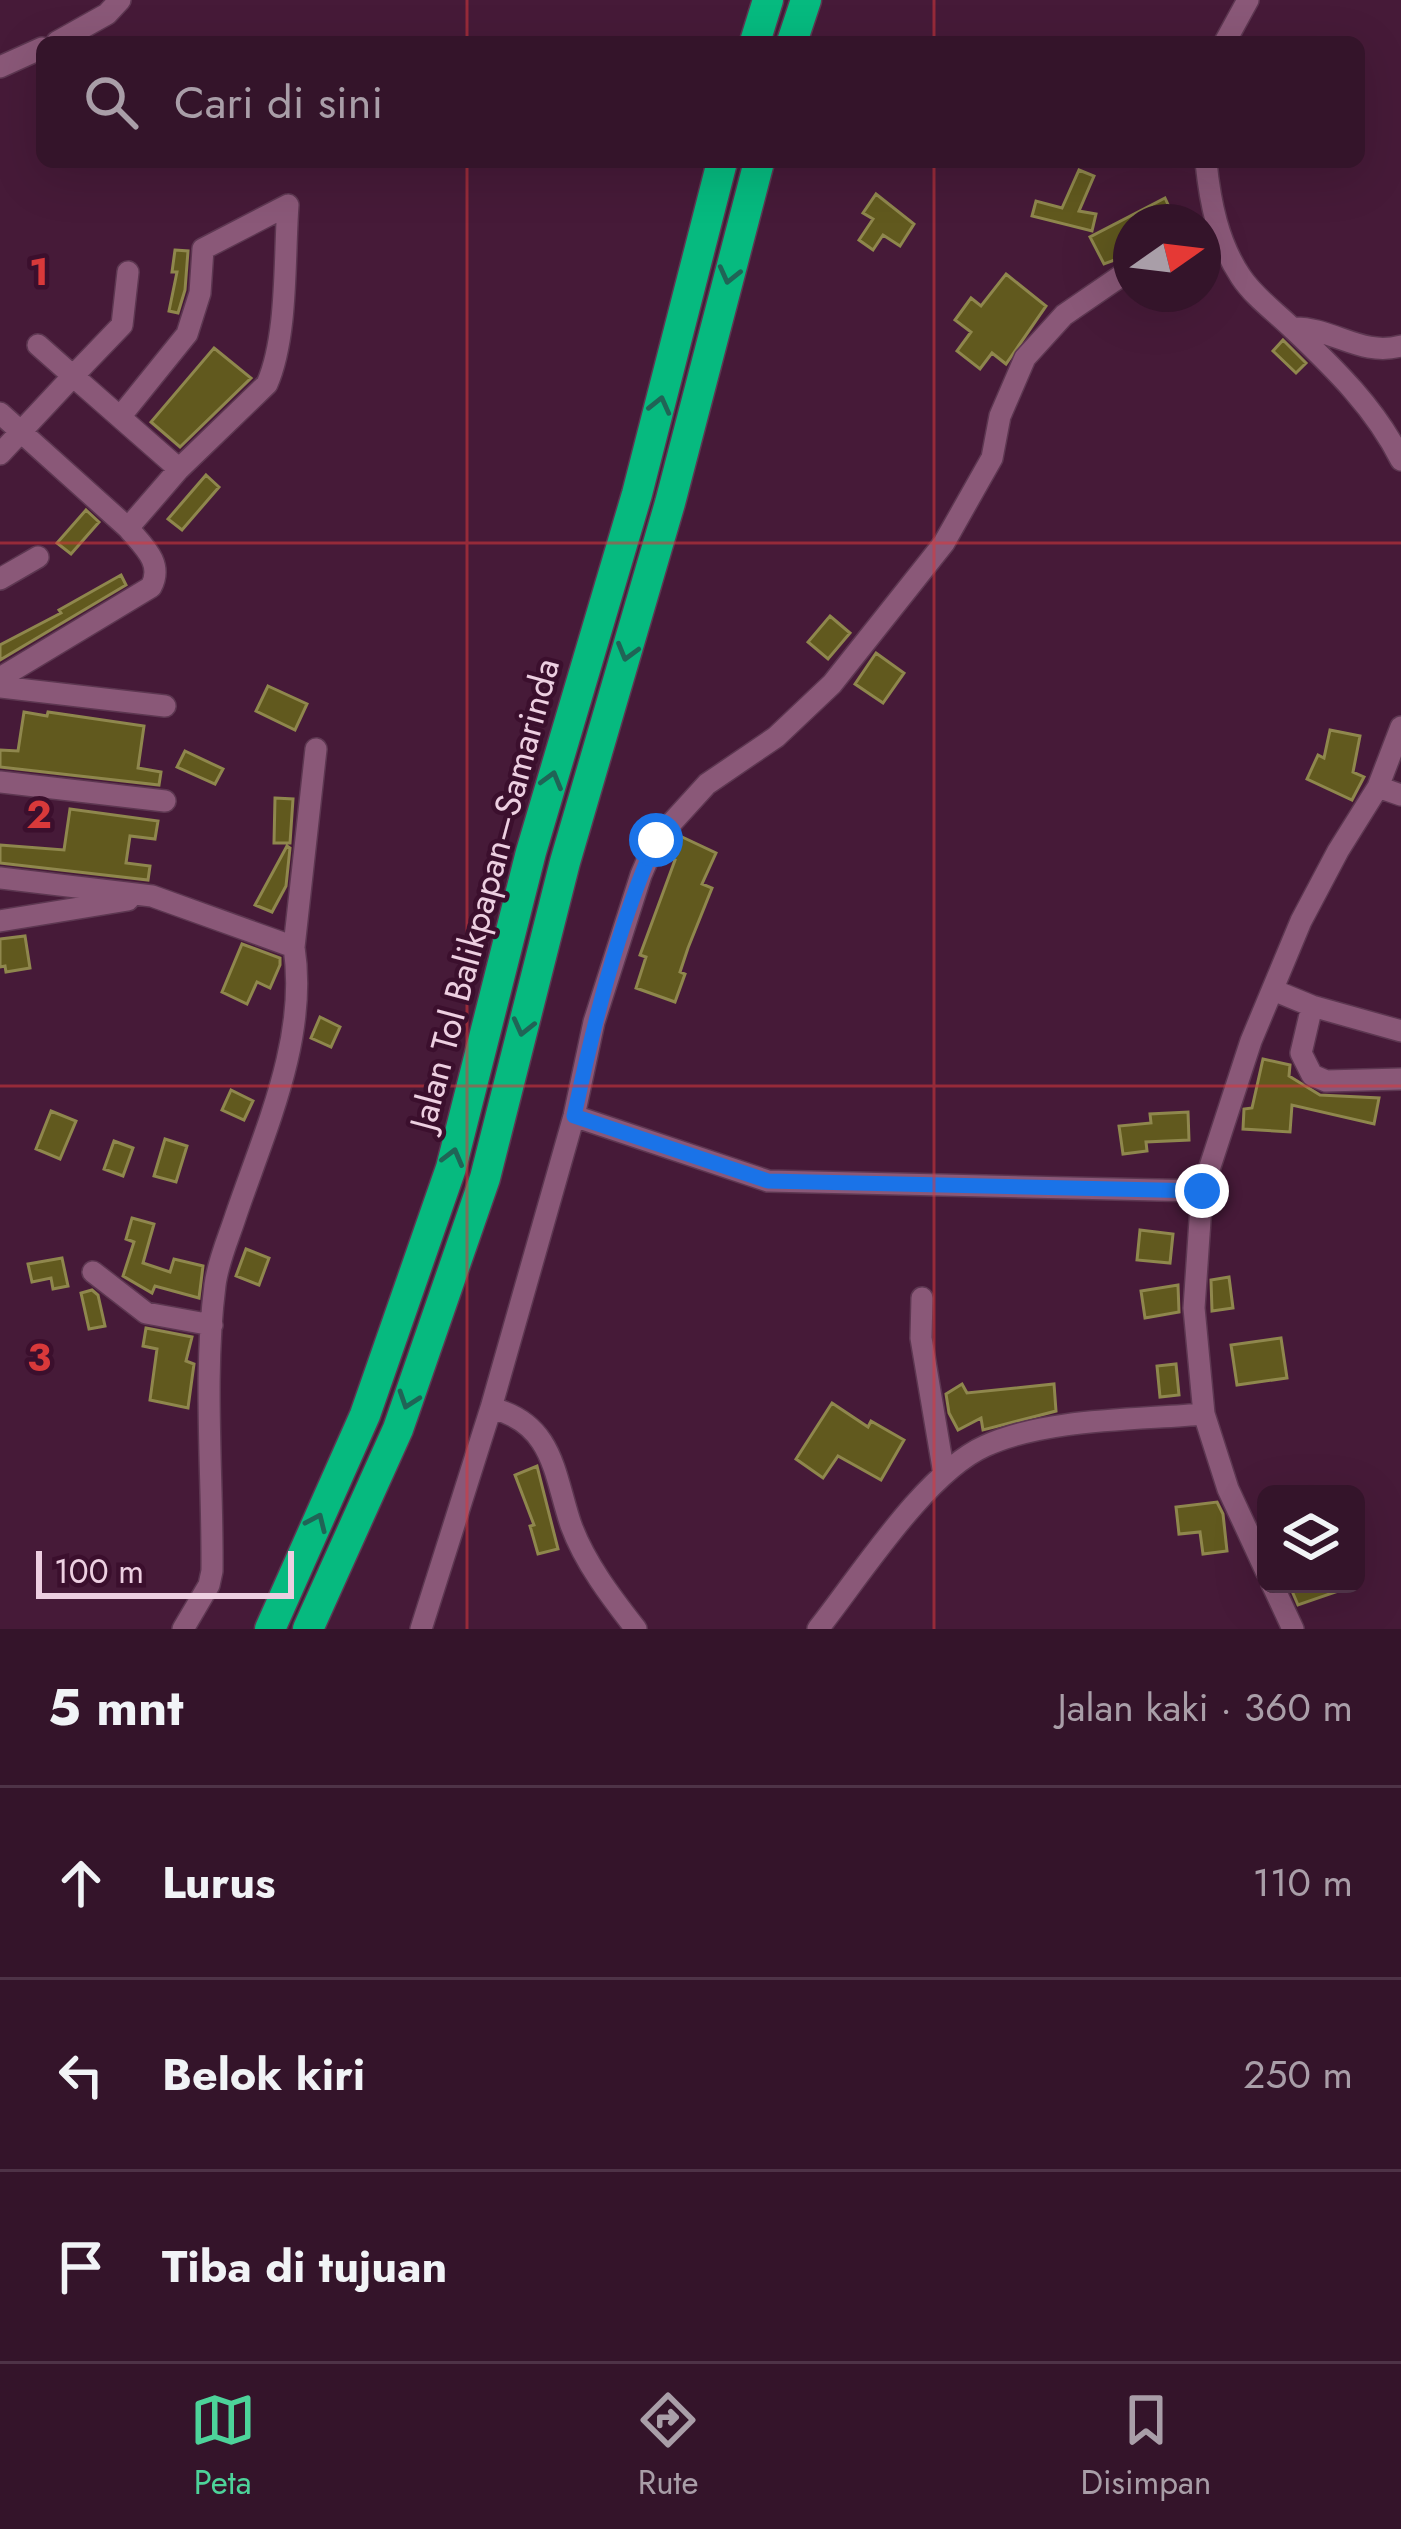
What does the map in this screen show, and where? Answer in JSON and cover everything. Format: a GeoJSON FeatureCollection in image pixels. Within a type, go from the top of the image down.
{"type":"FeatureCollection","features":[{"type":"Feature","properties":{"kind":"highway"},"geometry":{"type":"LineString","coordinates":[[757,36],[768,0]]}},
{"type":"Feature","properties":{"kind":"highway"},"geometry":{"type":"LineString","coordinates":[[795,36],[806,0]]}},
{"type":"Feature","properties":{"kind":"highway","name":"Jalan Tol Balikpapan–Samarinda"},"geometry":{"type":"LineString","coordinates":[[270,1629],[365,1415],[451,1168],[531,852],[637,494],[720,168]]}},
{"type":"Feature","properties":{"kind":"highway","name":"Jalan Tol Balikpapan–Samarinda"},"geometry":{"type":"LineString","coordinates":[[308,1629],[398,1429],[485,1178],[565,862],[670,503],[757,168]]}},
{"type":"Feature","properties":{"kind":"street"},"geometry":{"type":"LineString","coordinates":[[67,36],[107,14],[120,0]]}},
{"type":"Feature","properties":{"kind":"street"},"geometry":{"type":"LineString","coordinates":[[1228,36],[1248,0]]}},
{"type":"Feature","properties":{"kind":"street"},"geometry":{"type":"LineString","coordinates":[[0,67],[36,51]]}},
{"type":"Feature","properties":{"kind":"street"},"geometry":{"type":"LineString","coordinates":[[1206,168],[1208,204]]}},
{"type":"Feature","properties":{"kind":"street"},"geometry":{"type":"LineString","coordinates":[[120,418],[187,334],[200,292],[203,249],[288,205],[278,338],[267,384],[179,469],[128,528]]}},
{"type":"Feature","properties":{"kind":"street"},"geometry":{"type":"LineString","coordinates":[[1221,240],[1241,278],[1359,396],[1385,429],[1401,460]]}},
{"type":"Feature","properties":{"kind":"street"},"geometry":{"type":"LineString","coordinates":[[0,454],[122,325],[128,272]]}},
{"type":"Feature","properties":{"kind":"street"},"geometry":{"type":"LineString","coordinates":[[421,1629],[491,1408],[574,1116],[594,1022],[656,840],[707,784],[776,737],[832,684],[944,543],[992,458],[1000,416],[1025,358],[1064,314],[1113,280]]}},
{"type":"Feature","properties":{"kind":"street"},"geometry":{"type":"LineString","coordinates":[[1293,328],[1325,332],[1368,349],[1401,346]]}},
{"type":"Feature","properties":{"kind":"street"},"geometry":{"type":"LineString","coordinates":[[38,344],[179,469]]}},
{"type":"Feature","properties":{"kind":"street"},"geometry":{"type":"LineString","coordinates":[[0,413],[128,528],[156,566],[157,577],[151,586],[0,683]]}},
{"type":"Feature","properties":{"kind":"street"},"geometry":{"type":"LineString","coordinates":[[0,579],[38,557]]}},
{"type":"Feature","properties":{"kind":"street"},"geometry":{"type":"LineString","coordinates":[[0,683],[165,706]]}},
{"type":"Feature","properties":{"kind":"street"},"geometry":{"type":"LineString","coordinates":[[1257,1552],[1228,1489],[1204,1414],[1194,1308],[1202,1191],[1251,1041],[1300,921],[1378,788],[1401,727]]}},
{"type":"Feature","properties":{"kind":"street"},"geometry":{"type":"LineString","coordinates":[[184,1629],[212,1570],[215,1281],[287,1063],[296,1012],[294,947],[316,749]]}},
{"type":"Feature","properties":{"kind":"street"},"geometry":{"type":"LineString","coordinates":[[0,782],[165,801]]}},
{"type":"Feature","properties":{"kind":"street"},"geometry":{"type":"LineString","coordinates":[[1378,788],[1401,795]]}},
{"type":"Feature","properties":{"kind":"street"},"geometry":{"type":"LineString","coordinates":[[0,878],[152,896],[294,947]]}},
{"type":"Feature","properties":{"kind":"street"},"geometry":{"type":"LineString","coordinates":[[0,921],[152,896]]}},
{"type":"Feature","properties":{"kind":"street"},"geometry":{"type":"LineString","coordinates":[[1273,990],[1401,1031]]}},
{"type":"Feature","properties":{"kind":"street"},"geometry":{"type":"LineString","coordinates":[[1312,1006],[1301,1053],[1312,1075],[1326,1081],[1401,1078]]}},
{"type":"Feature","properties":{"kind":"street"},"geometry":{"type":"LineString","coordinates":[[574,1116],[768,1181],[1202,1191]]}},
{"type":"Feature","properties":{"kind":"street"},"geometry":{"type":"LineString","coordinates":[[93,1273],[146,1313],[212,1324]]}},
{"type":"Feature","properties":{"kind":"street"},"geometry":{"type":"LineString","coordinates":[[922,1298],[921,1338],[944,1474]]}},
{"type":"Feature","properties":{"kind":"street"},"geometry":{"type":"LineString","coordinates":[[491,1408],[508,1412],[553,1456],[572,1525],[606,1590],[636,1629]]}},
{"type":"Feature","properties":{"kind":"street"},"geometry":{"type":"LineString","coordinates":[[818,1629],[944,1474],[969,1455],[1010,1436],[1204,1414]]}},
{"type":"Feature","properties":{"kind":"street"},"geometry":{"type":"LineString","coordinates":[[1276,1593],[1293,1629]]}},
{"type":"Feature","properties":{"kind":"building"},"geometry":{"type":"Polygon","coordinates":[[[1079,170],[1094,176],[1079,211],[1096,214],[1092,231],[1032,216],[1036,201],[1062,208],[1079,170]]]}},
{"type":"Feature","properties":{"kind":"building"},"geometry":{"type":"Polygon","coordinates":[[[876,194],[914,224],[900,246],[883,235],[873,250],[859,240],[873,219],[863,213],[876,194]]]}},
{"type":"Feature","properties":{"kind":"building"},"geometry":{"type":"Polygon","coordinates":[[[1113,225],[1113,261],[1104,264],[1090,237],[1113,225]]]}},
{"type":"Feature","properties":{"kind":"building"},"geometry":{"type":"Polygon","coordinates":[[[175,250],[188,251],[178,313],[169,311],[177,272],[172,272],[175,250]]]}},
{"type":"Feature","properties":{"kind":"building"},"geometry":{"type":"Polygon","coordinates":[[[1006,274],[1046,306],[1006,364],[992,353],[980,369],[957,351],[971,332],[955,320],[971,298],[981,306],[1006,274]]]}},
{"type":"Feature","properties":{"kind":"building"},"geometry":{"type":"Polygon","coordinates":[[[1283,340],[1306,363],[1296,373],[1273,351],[1283,340]]]}},
{"type":"Feature","properties":{"kind":"building"},"geometry":{"type":"Polygon","coordinates":[[[214,348],[251,378],[180,447],[151,422],[214,348]]]}},
{"type":"Feature","properties":{"kind":"building"},"geometry":{"type":"Polygon","coordinates":[[[206,475],[219,487],[182,530],[168,519],[206,475]]]}},
{"type":"Feature","properties":{"kind":"building"},"geometry":{"type":"Polygon","coordinates":[[[86,510],[99,522],[71,554],[57,543],[86,510]]]}},
{"type":"Feature","properties":{"kind":"building"},"geometry":{"type":"Polygon","coordinates":[[[121,575],[126,585],[0,660],[0,645],[121,575]]]}},
{"type":"Feature","properties":{"kind":"building"},"geometry":{"type":"Polygon","coordinates":[[[830,616],[850,633],[828,659],[808,642],[830,616]]]}},
{"type":"Feature","properties":{"kind":"building"},"geometry":{"type":"Polygon","coordinates":[[[876,653],[904,673],[883,703],[855,684],[876,653]]]}},
{"type":"Feature","properties":{"kind":"building"},"geometry":{"type":"Polygon","coordinates":[[[268,686],[307,704],[295,730],[256,711],[268,686]]]}},
{"type":"Feature","properties":{"kind":"building"},"geometry":{"type":"Polygon","coordinates":[[[24,712],[144,726],[138,768],[161,772],[159,785],[0,767],[0,750],[18,751],[24,712]]]}},
{"type":"Feature","properties":{"kind":"building"},"geometry":{"type":"Polygon","coordinates":[[[1330,730],[1360,736],[1353,772],[1364,777],[1352,800],[1307,779],[1318,755],[1324,758],[1330,730]]]}},
{"type":"Feature","properties":{"kind":"building"},"geometry":{"type":"Polygon","coordinates":[[[185,751],[223,769],[215,784],[177,767],[185,751]]]}},
{"type":"Feature","properties":{"kind":"building"},"geometry":{"type":"Polygon","coordinates":[[[275,798],[293,799],[290,843],[274,843],[275,798]]]}},
{"type":"Feature","properties":{"kind":"building"},"geometry":{"type":"Polygon","coordinates":[[[70,809],[158,821],[155,839],[130,836],[126,863],[150,866],[148,880],[0,863],[0,845],[64,850],[70,809]]]}},
{"type":"Feature","properties":{"kind":"building"},"geometry":{"type":"Polygon","coordinates":[[[680,836],[716,853],[702,884],[712,888],[680,972],[685,974],[675,1002],[636,988],[646,957],[640,955],[675,860],[668,857],[680,836]]]}},
{"type":"Feature","properties":{"kind":"building"},"geometry":{"type":"Polygon","coordinates":[[[287,846],[286,886],[272,912],[255,905],[287,846]]]}},
{"type":"Feature","properties":{"kind":"building"},"geometry":{"type":"Polygon","coordinates":[[[25,936],[30,968],[6,972],[5,966],[0,967],[0,939],[25,936]]]}},
{"type":"Feature","properties":{"kind":"building"},"geometry":{"type":"Polygon","coordinates":[[[242,944],[280,958],[270,988],[257,982],[247,1004],[222,992],[242,944]]]}},
{"type":"Feature","properties":{"kind":"building"},"geometry":{"type":"Polygon","coordinates":[[[320,1017],[340,1027],[331,1047],[311,1038],[320,1017]]]}},
{"type":"Feature","properties":{"kind":"building"},"geometry":{"type":"Polygon","coordinates":[[[1263,1059],[1290,1065],[1289,1076],[1320,1095],[1379,1098],[1374,1124],[1292,1105],[1290,1132],[1243,1129],[1244,1109],[1252,1108],[1263,1059]]]}},
{"type":"Feature","properties":{"kind":"building"},"geometry":{"type":"Polygon","coordinates":[[[231,1090],[253,1101],[244,1120],[222,1110],[231,1090]]]}},
{"type":"Feature","properties":{"kind":"building"},"geometry":{"type":"Polygon","coordinates":[[[51,1111],[76,1121],[60,1159],[36,1149],[51,1111]]]}},
{"type":"Feature","properties":{"kind":"building"},"geometry":{"type":"Polygon","coordinates":[[[1188,1112],[1189,1140],[1146,1142],[1147,1151],[1123,1154],[1119,1126],[1151,1123],[1150,1114],[1188,1112]]]}},
{"type":"Feature","properties":{"kind":"building"},"geometry":{"type":"Polygon","coordinates":[[[165,1139],[187,1146],[176,1182],[154,1176],[165,1139]]]}},
{"type":"Feature","properties":{"kind":"building"},"geometry":{"type":"Polygon","coordinates":[[[114,1141],[133,1148],[123,1176],[104,1169],[114,1141]]]}},
{"type":"Feature","properties":{"kind":"building"},"geometry":{"type":"Polygon","coordinates":[[[132,1218],[154,1224],[143,1263],[170,1272],[174,1259],[203,1266],[199,1298],[155,1286],[152,1293],[123,1276],[134,1242],[126,1239],[132,1218]]]}},
{"type":"Feature","properties":{"kind":"building"},"geometry":{"type":"Polygon","coordinates":[[[1140,1230],[1173,1234],[1170,1263],[1137,1260],[1140,1230]]]}},
{"type":"Feature","properties":{"kind":"building"},"geometry":{"type":"Polygon","coordinates":[[[246,1249],[269,1258],[259,1285],[236,1276],[246,1249]]]}},
{"type":"Feature","properties":{"kind":"building"},"geometry":{"type":"Polygon","coordinates":[[[62,1258],[68,1286],[53,1289],[51,1278],[32,1282],[28,1264],[62,1258]]]}},
{"type":"Feature","properties":{"kind":"building"},"geometry":{"type":"Polygon","coordinates":[[[1229,1277],[1233,1308],[1212,1311],[1211,1280],[1229,1277]]]}},
{"type":"Feature","properties":{"kind":"building"},"geometry":{"type":"Polygon","coordinates":[[[1178,1285],[1179,1312],[1145,1318],[1141,1291],[1178,1285]]]}},
{"type":"Feature","properties":{"kind":"building"},"geometry":{"type":"Polygon","coordinates":[[[92,1290],[98,1295],[105,1326],[89,1329],[81,1293],[92,1290]]]}},
{"type":"Feature","properties":{"kind":"building"},"geometry":{"type":"Polygon","coordinates":[[[146,1328],[192,1337],[186,1361],[194,1364],[188,1408],[150,1400],[157,1349],[143,1346],[146,1328]]]}},
{"type":"Feature","properties":{"kind":"building"},"geometry":{"type":"Polygon","coordinates":[[[1281,1338],[1287,1378],[1237,1385],[1231,1345],[1281,1338]]]}},
{"type":"Feature","properties":{"kind":"building"},"geometry":{"type":"Polygon","coordinates":[[[1176,1364],[1179,1395],[1160,1397],[1157,1366],[1176,1364]]]}},
{"type":"Feature","properties":{"kind":"building"},"geometry":{"type":"Polygon","coordinates":[[[962,1384],[967,1393],[1054,1384],[1056,1411],[983,1430],[981,1418],[958,1430],[946,1394],[962,1384]]]}},
{"type":"Feature","properties":{"kind":"building"},"geometry":{"type":"Polygon","coordinates":[[[832,1403],[868,1427],[871,1421],[904,1440],[881,1480],[838,1456],[823,1478],[796,1459],[832,1403]]]}},
{"type":"Feature","properties":{"kind":"building"},"geometry":{"type":"Polygon","coordinates":[[[537,1466],[558,1549],[538,1554],[530,1526],[534,1525],[515,1475],[537,1466]]]}},
{"type":"Feature","properties":{"kind":"building"},"geometry":{"type":"Polygon","coordinates":[[[1217,1502],[1227,1551],[1203,1554],[1200,1532],[1179,1534],[1176,1507],[1217,1502]]]}},
{"type":"Feature","properties":{"kind":"building"},"geometry":{"type":"Polygon","coordinates":[[[1293,1593],[1333,1593],[1298,1605],[1293,1593]]]}},
{"type":"Feature","properties":{"kind":"route"},"geometry":{"type":"LineString","coordinates":[[656,840],[594,1022],[574,1116],[768,1181],[1202,1191]]}}]}
